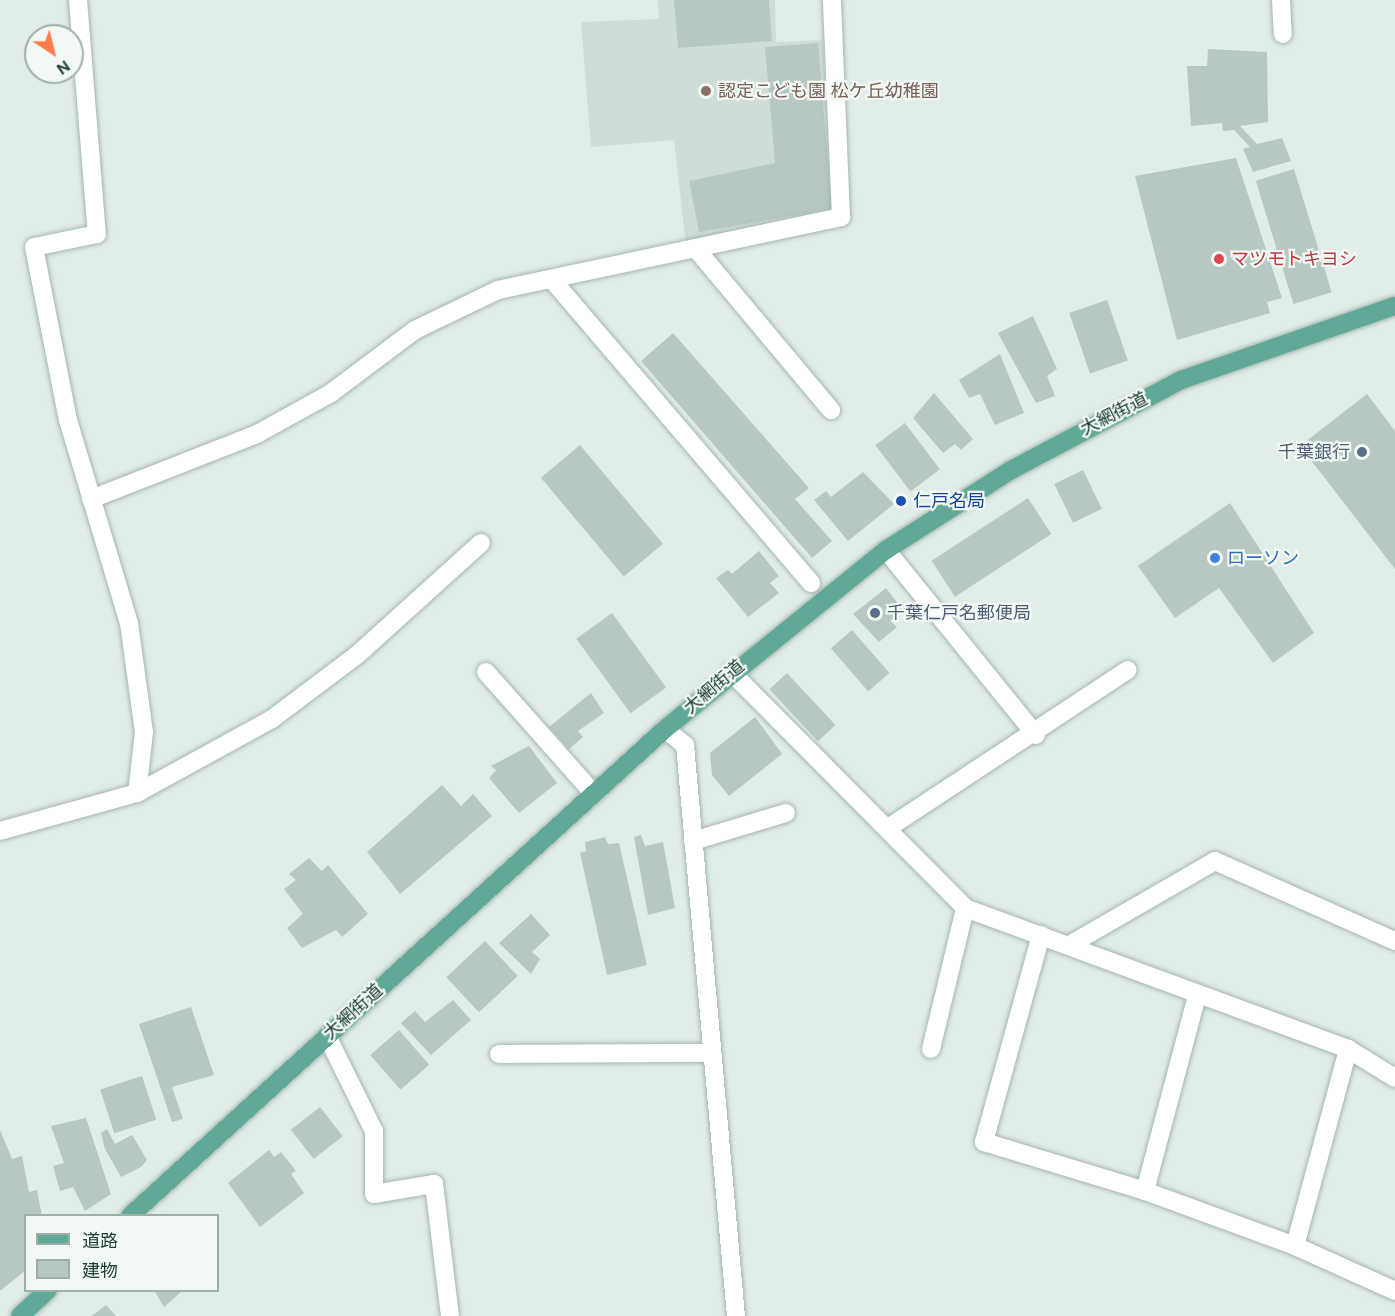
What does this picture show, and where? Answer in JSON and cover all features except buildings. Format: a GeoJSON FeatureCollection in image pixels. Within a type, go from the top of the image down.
{"type":"FeatureCollection","features":[{"type":"Feature","properties":{"kind":"main road","name":"大網街道"},"geometry":{"type":"LineString","coordinates":[[131,1214],[665,729],[731,672],[886,550],[1020,464],[1181,380],[1395,306]]}},
{"type":"Feature","properties":{"kind":"main road"},"geometry":{"type":"LineString","coordinates":[[20,1316],[46,1292]]}},
{"type":"Feature","properties":{"kind":"street"},"geometry":{"type":"LineString","coordinates":[[78,0],[97,234],[34,247],[68,420],[129,623],[144,732],[137,793]]}},
{"type":"Feature","properties":{"kind":"street"},"geometry":{"type":"LineString","coordinates":[[91,498],[257,434],[331,393],[415,330],[498,290],[554,282],[842,217],[832,0]]}},
{"type":"Feature","properties":{"kind":"street"},"geometry":{"type":"LineString","coordinates":[[1281,0],[1283,34]]}},
{"type":"Feature","properties":{"kind":"street"},"geometry":{"type":"LineString","coordinates":[[697,250],[831,410]]}},
{"type":"Feature","properties":{"kind":"street"},"geometry":{"type":"LineString","coordinates":[[554,282],[811,583]]}},
{"type":"Feature","properties":{"kind":"street"},"geometry":{"type":"LineString","coordinates":[[0,831],[137,793],[272,719],[357,655],[481,543]]}},
{"type":"Feature","properties":{"kind":"street"},"geometry":{"type":"LineString","coordinates":[[886,550],[1036,735]]}},
{"type":"Feature","properties":{"kind":"street"},"geometry":{"type":"LineString","coordinates":[[888,828],[1036,735],[1128,670]]}},
{"type":"Feature","properties":{"kind":"street"},"geometry":{"type":"LineString","coordinates":[[486,672],[594,794]]}},
{"type":"Feature","properties":{"kind":"street"},"geometry":{"type":"LineString","coordinates":[[731,672],[965,908],[1073,944],[1197,996],[1348,1049],[1395,1078]]}},
{"type":"Feature","properties":{"kind":"street"},"geometry":{"type":"LineString","coordinates":[[665,729],[685,746],[736,1316]]}},
{"type":"Feature","properties":{"kind":"street"},"geometry":{"type":"LineString","coordinates":[[693,842],[786,813]]}},
{"type":"Feature","properties":{"kind":"street"},"geometry":{"type":"LineString","coordinates":[[1073,944],[1215,861],[1395,941]]}},
{"type":"Feature","properties":{"kind":"street"},"geometry":{"type":"LineString","coordinates":[[931,1049],[965,908]]}},
{"type":"Feature","properties":{"kind":"street"},"geometry":{"type":"LineString","coordinates":[[1041,935],[984,1142],[1146,1191],[1295,1246],[1395,1291]]}},
{"type":"Feature","properties":{"kind":"street"},"geometry":{"type":"LineString","coordinates":[[1146,1191],[1197,996]]}},
{"type":"Feature","properties":{"kind":"street"},"geometry":{"type":"LineString","coordinates":[[327,1036],[374,1131],[374,1194],[434,1184],[450,1316]]}},
{"type":"Feature","properties":{"kind":"street"},"geometry":{"type":"LineString","coordinates":[[1295,1246],[1348,1049]]}},
{"type":"Feature","properties":{"kind":"street"},"geometry":{"type":"LineString","coordinates":[[499,1053],[712,1053]]}},
{"type":"Feature","properties":{"kind":"shaded area","name":"認定こども園 松ケ丘幼稚園"},"geometry":{"type":"Polygon","coordinates":[[[658,0],[775,0],[776,42],[823,40],[832,215],[686,245],[674,140],[591,147],[581,22],[659,19],[658,0]]]}},
{"type":"Feature","properties":{"kind":"place","name":"認定こども園 松ケ丘幼稚園"},"geometry":{"type":"Point","coordinates":[706,91]}},
{"type":"Feature","properties":{"kind":"place","name":"マツモトキヨシ"},"geometry":{"type":"Point","coordinates":[1219,259]}},
{"type":"Feature","properties":{"kind":"place","name":"千葉銀行"},"geometry":{"type":"Point","coordinates":[1362,452]}},
{"type":"Feature","properties":{"kind":"place","name":"仁戸名局"},"geometry":{"type":"Point","coordinates":[901,501]}},
{"type":"Feature","properties":{"kind":"place","name":"ローソン"},"geometry":{"type":"Point","coordinates":[1215,558]}},
{"type":"Feature","properties":{"kind":"place","name":"千葉仁戸名郵便局"},"geometry":{"type":"Point","coordinates":[875,613]}}]}
